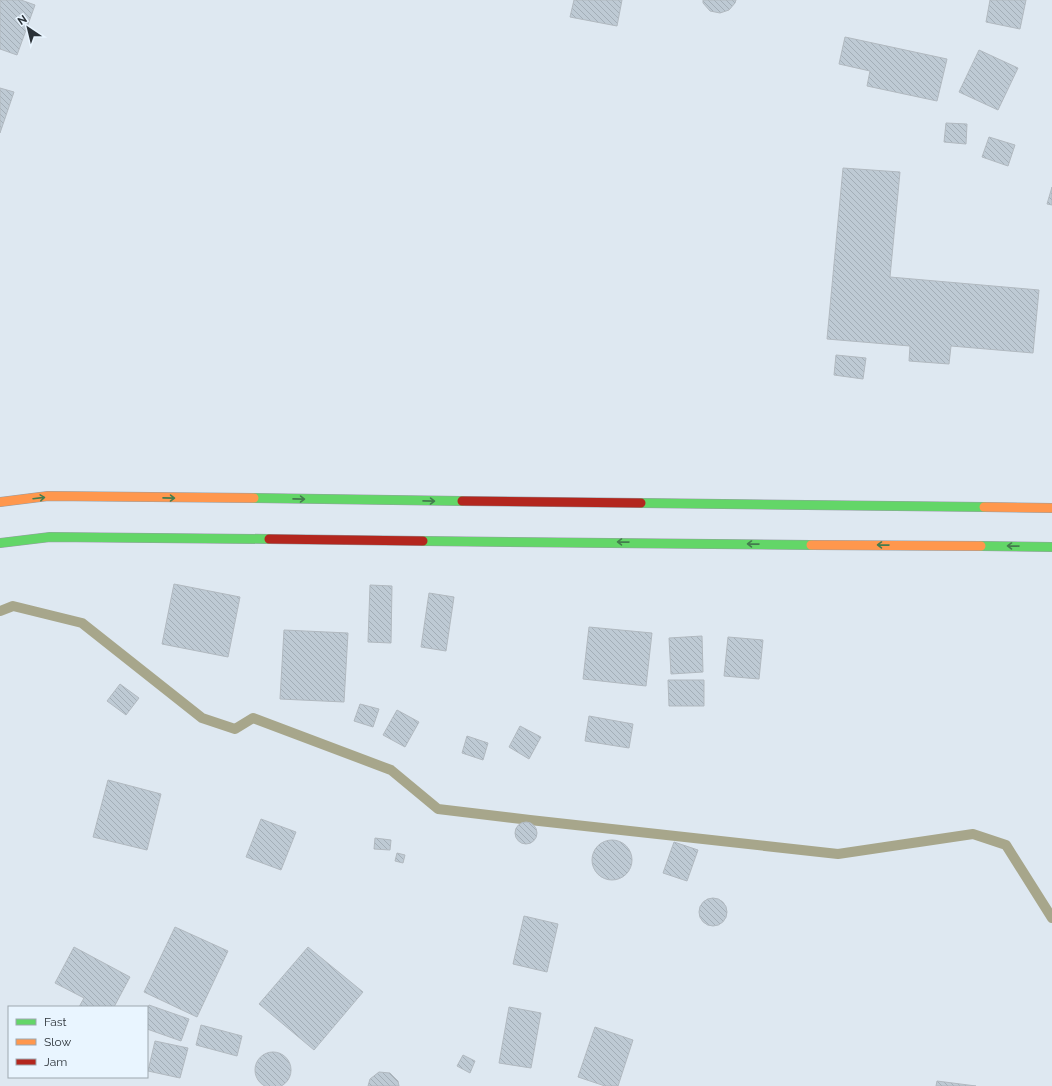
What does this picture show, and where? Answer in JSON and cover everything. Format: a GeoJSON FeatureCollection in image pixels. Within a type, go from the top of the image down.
{"type":"FeatureCollection","features":[{"type":"Feature","properties":{"kind":"highway"},"geometry":{"type":"LineString","coordinates":[[0,502],[48,496],[1052,508]]}},
{"type":"Feature","properties":{"kind":"highway"},"geometry":{"type":"LineString","coordinates":[[0,543],[50,537],[1052,547]]}},
{"type":"Feature","properties":{"kind":"building"},"geometry":{"type":"Polygon","coordinates":[[[0,0],[21,0],[35,5],[17,55],[0,49],[0,0]]]}},
{"type":"Feature","properties":{"kind":"building"},"geometry":{"type":"Polygon","coordinates":[[[574,0],[622,0],[617,26],[570,17],[574,0]]]}},
{"type":"Feature","properties":{"kind":"building"},"geometry":{"type":"Polygon","coordinates":[[[703,0],[736,0],[729,10],[720,13],[710,11],[703,3],[703,0]]]}},
{"type":"Feature","properties":{"kind":"building"},"geometry":{"type":"Polygon","coordinates":[[[990,0],[1026,0],[1020,29],[986,22],[990,0]]]}},
{"type":"Feature","properties":{"kind":"building"},"geometry":{"type":"Polygon","coordinates":[[[845,37],[947,59],[937,101],[867,86],[870,71],[839,64],[845,37]]]}},
{"type":"Feature","properties":{"kind":"building"},"geometry":{"type":"Polygon","coordinates":[[[979,50],[1018,68],[998,110],[959,92],[979,50]]]}},
{"type":"Feature","properties":{"kind":"building"},"geometry":{"type":"Polygon","coordinates":[[[0,88],[14,92],[0,133],[0,88]]]}},
{"type":"Feature","properties":{"kind":"building"},"geometry":{"type":"Polygon","coordinates":[[[946,123],[967,124],[966,144],[944,142],[946,123]]]}},
{"type":"Feature","properties":{"kind":"building"},"geometry":{"type":"Polygon","coordinates":[[[989,137],[1015,145],[1008,166],[982,157],[989,137]]]}},
{"type":"Feature","properties":{"kind":"building"},"geometry":{"type":"Polygon","coordinates":[[[843,168],[900,172],[890,277],[1039,290],[1033,353],[951,346],[949,364],[909,361],[910,346],[827,339],[843,168]]]}},
{"type":"Feature","properties":{"kind":"building"},"geometry":{"type":"Polygon","coordinates":[[[1052,187],[1052,205],[1047,204],[1052,187]]]}},
{"type":"Feature","properties":{"kind":"building"},"geometry":{"type":"Polygon","coordinates":[[[836,355],[866,358],[863,379],[834,375],[836,355]]]}},
{"type":"Feature","properties":{"kind":"building"},"geometry":{"type":"Polygon","coordinates":[[[174,584],[240,597],[228,657],[162,644],[174,584]]]}},
{"type":"Feature","properties":{"kind":"building"},"geometry":{"type":"Polygon","coordinates":[[[370,585],[392,586],[391,643],[368,642],[370,585]]]}},
{"type":"Feature","properties":{"kind":"building"},"geometry":{"type":"Polygon","coordinates":[[[429,593],[454,597],[446,651],[421,647],[429,593]]]}},
{"type":"Feature","properties":{"kind":"building"},"geometry":{"type":"Polygon","coordinates":[[[589,627],[652,633],[646,686],[583,679],[589,627]]]}},
{"type":"Feature","properties":{"kind":"building"},"geometry":{"type":"Polygon","coordinates":[[[284,630],[348,633],[344,702],[280,699],[284,630]]]}},
{"type":"Feature","properties":{"kind":"building"},"geometry":{"type":"Polygon","coordinates":[[[702,636],[703,672],[671,674],[669,638],[702,636]]]}},
{"type":"Feature","properties":{"kind":"building"},"geometry":{"type":"Polygon","coordinates":[[[728,637],[763,640],[759,679],[724,676],[728,637]]]}},
{"type":"Feature","properties":{"kind":"building"},"geometry":{"type":"Polygon","coordinates":[[[668,680],[704,680],[704,706],[669,706],[668,680]]]}},
{"type":"Feature","properties":{"kind":"building"},"geometry":{"type":"Polygon","coordinates":[[[120,684],[139,698],[126,715],[107,701],[120,684]]]}},
{"type":"Feature","properties":{"kind":"building"},"geometry":{"type":"Polygon","coordinates":[[[360,704],[379,709],[373,727],[354,721],[360,704]]]}},
{"type":"Feature","properties":{"kind":"building"},"geometry":{"type":"Polygon","coordinates":[[[397,710],[419,722],[405,747],[383,735],[397,710]]]}},
{"type":"Feature","properties":{"kind":"building"},"geometry":{"type":"Polygon","coordinates":[[[589,716],[633,724],[629,748],[585,741],[589,716]]]}},
{"type":"Feature","properties":{"kind":"building"},"geometry":{"type":"Polygon","coordinates":[[[520,726],[541,737],[529,759],[509,747],[520,726]]]}},
{"type":"Feature","properties":{"kind":"building"},"geometry":{"type":"Polygon","coordinates":[[[467,736],[488,743],[483,760],[462,753],[467,736]]]}},
{"type":"Feature","properties":{"kind":"building"},"geometry":{"type":"Polygon","coordinates":[[[108,780],[161,794],[147,850],[93,837],[108,780]]]}},
{"type":"Feature","properties":{"kind":"building"},"geometry":{"type":"Polygon","coordinates":[[[261,819],[296,832],[281,870],[246,857],[261,819]]]}},
{"type":"Feature","properties":{"kind":"building"},"geometry":{"type":"Polygon","coordinates":[[[526,822],[534,825],[537,833],[534,841],[526,844],[518,841],[515,833],[518,825],[526,822]]]}},
{"type":"Feature","properties":{"kind":"building"},"geometry":{"type":"Polygon","coordinates":[[[375,838],[391,840],[390,850],[374,849],[375,838]]]}},
{"type":"Feature","properties":{"kind":"building"},"geometry":{"type":"Polygon","coordinates":[[[612,840],[620,842],[626,846],[630,852],[632,860],[630,868],[626,874],[620,878],[612,880],[604,878],[598,874],[594,868],[592,860],[594,852],[598,846],[604,842],[612,840]]]}},
{"type":"Feature","properties":{"kind":"building"},"geometry":{"type":"Polygon","coordinates":[[[674,842],[698,850],[687,881],[663,873],[674,842]]]}},
{"type":"Feature","properties":{"kind":"building"},"geometry":{"type":"Polygon","coordinates":[[[397,853],[405,855],[403,863],[395,861],[397,853]]]}},
{"type":"Feature","properties":{"kind":"building"},"geometry":{"type":"Polygon","coordinates":[[[713,898],[723,902],[727,912],[723,922],[713,926],[703,922],[699,912],[703,902],[713,898]]]}},
{"type":"Feature","properties":{"kind":"building"},"geometry":{"type":"Polygon","coordinates":[[[524,916],[558,924],[547,972],[513,964],[524,916]]]}},
{"type":"Feature","properties":{"kind":"building"},"geometry":{"type":"Polygon","coordinates":[[[175,927],[228,951],[197,1017],[144,992],[175,927]]]}},
{"type":"Feature","properties":{"kind":"building"},"geometry":{"type":"Polygon","coordinates":[[[74,947],[130,977],[115,1006],[80,1006],[84,998],[55,983],[74,947]]]}},
{"type":"Feature","properties":{"kind":"building"},"geometry":{"type":"Polygon","coordinates":[[[308,947],[363,992],[314,1050],[259,1004],[308,947]]]}},
{"type":"Feature","properties":{"kind":"building"},"geometry":{"type":"Polygon","coordinates":[[[149,1005],[189,1019],[181,1041],[148,1029],[149,1005]]]}},
{"type":"Feature","properties":{"kind":"building"},"geometry":{"type":"Polygon","coordinates":[[[509,1007],[541,1013],[531,1068],[499,1063],[509,1007]]]}},
{"type":"Feature","properties":{"kind":"building"},"geometry":{"type":"Polygon","coordinates":[[[201,1025],[242,1036],[237,1056],[196,1045],[201,1025]]]}},
{"type":"Feature","properties":{"kind":"building"},"geometry":{"type":"Polygon","coordinates":[[[595,1027],[633,1040],[618,1086],[605,1086],[578,1077],[595,1027]]]}},
{"type":"Feature","properties":{"kind":"building"},"geometry":{"type":"Polygon","coordinates":[[[155,1041],[188,1048],[180,1078],[148,1071],[155,1041]]]}},
{"type":"Feature","properties":{"kind":"building"},"geometry":{"type":"Polygon","coordinates":[[[273,1052],[283,1055],[288,1060],[291,1070],[288,1080],[283,1085],[276,1087],[263,1085],[258,1080],[255,1070],[258,1060],[263,1055],[273,1052]]]}},
{"type":"Feature","properties":{"kind":"building"},"geometry":{"type":"Polygon","coordinates":[[[463,1055],[475,1061],[470,1073],[457,1066],[463,1055]]]}},
{"type":"Feature","properties":{"kind":"building"},"geometry":{"type":"Polygon","coordinates":[[[379,1072],[390,1073],[398,1081],[399,1086],[368,1086],[370,1079],[379,1072]]]}},
{"type":"Feature","properties":{"kind":"building"},"geometry":{"type":"Polygon","coordinates":[[[937,1081],[976,1086],[936,1086],[937,1081]]]}},
{"type":"Feature","properties":{"kind":"waterway"},"geometry":{"type":"LineString","coordinates":[[0,611],[13,606],[82,623],[202,718],[235,729],[253,718],[391,770],[438,809],[838,854],[973,834],[1006,845],[1052,918]]}},
{"type":"Feature","properties":{"kind":"traffic: fast"},"geometry":{"type":"LineString","coordinates":[[254,498],[462,501]]}},
{"type":"Feature","properties":{"kind":"traffic: fast"},"geometry":{"type":"LineString","coordinates":[[641,503],[984,507]]}},
{"type":"Feature","properties":{"kind":"traffic: fast"},"geometry":{"type":"LineString","coordinates":[[0,543],[50,537],[269,539]]}},
{"type":"Feature","properties":{"kind":"traffic: fast"},"geometry":{"type":"LineString","coordinates":[[423,541],[811,545]]}},
{"type":"Feature","properties":{"kind":"traffic: fast"},"geometry":{"type":"LineString","coordinates":[[981,546],[1052,547]]}},
{"type":"Feature","properties":{"kind":"traffic: slow"},"geometry":{"type":"LineString","coordinates":[[0,502],[48,496],[254,498]]}},
{"type":"Feature","properties":{"kind":"traffic: slow"},"geometry":{"type":"LineString","coordinates":[[984,507],[1052,508]]}},
{"type":"Feature","properties":{"kind":"traffic: slow"},"geometry":{"type":"LineString","coordinates":[[811,545],[981,546]]}},
{"type":"Feature","properties":{"kind":"traffic: jam"},"geometry":{"type":"LineString","coordinates":[[462,501],[641,503]]}},
{"type":"Feature","properties":{"kind":"traffic: jam"},"geometry":{"type":"LineString","coordinates":[[269,539],[423,541]]}}]}
